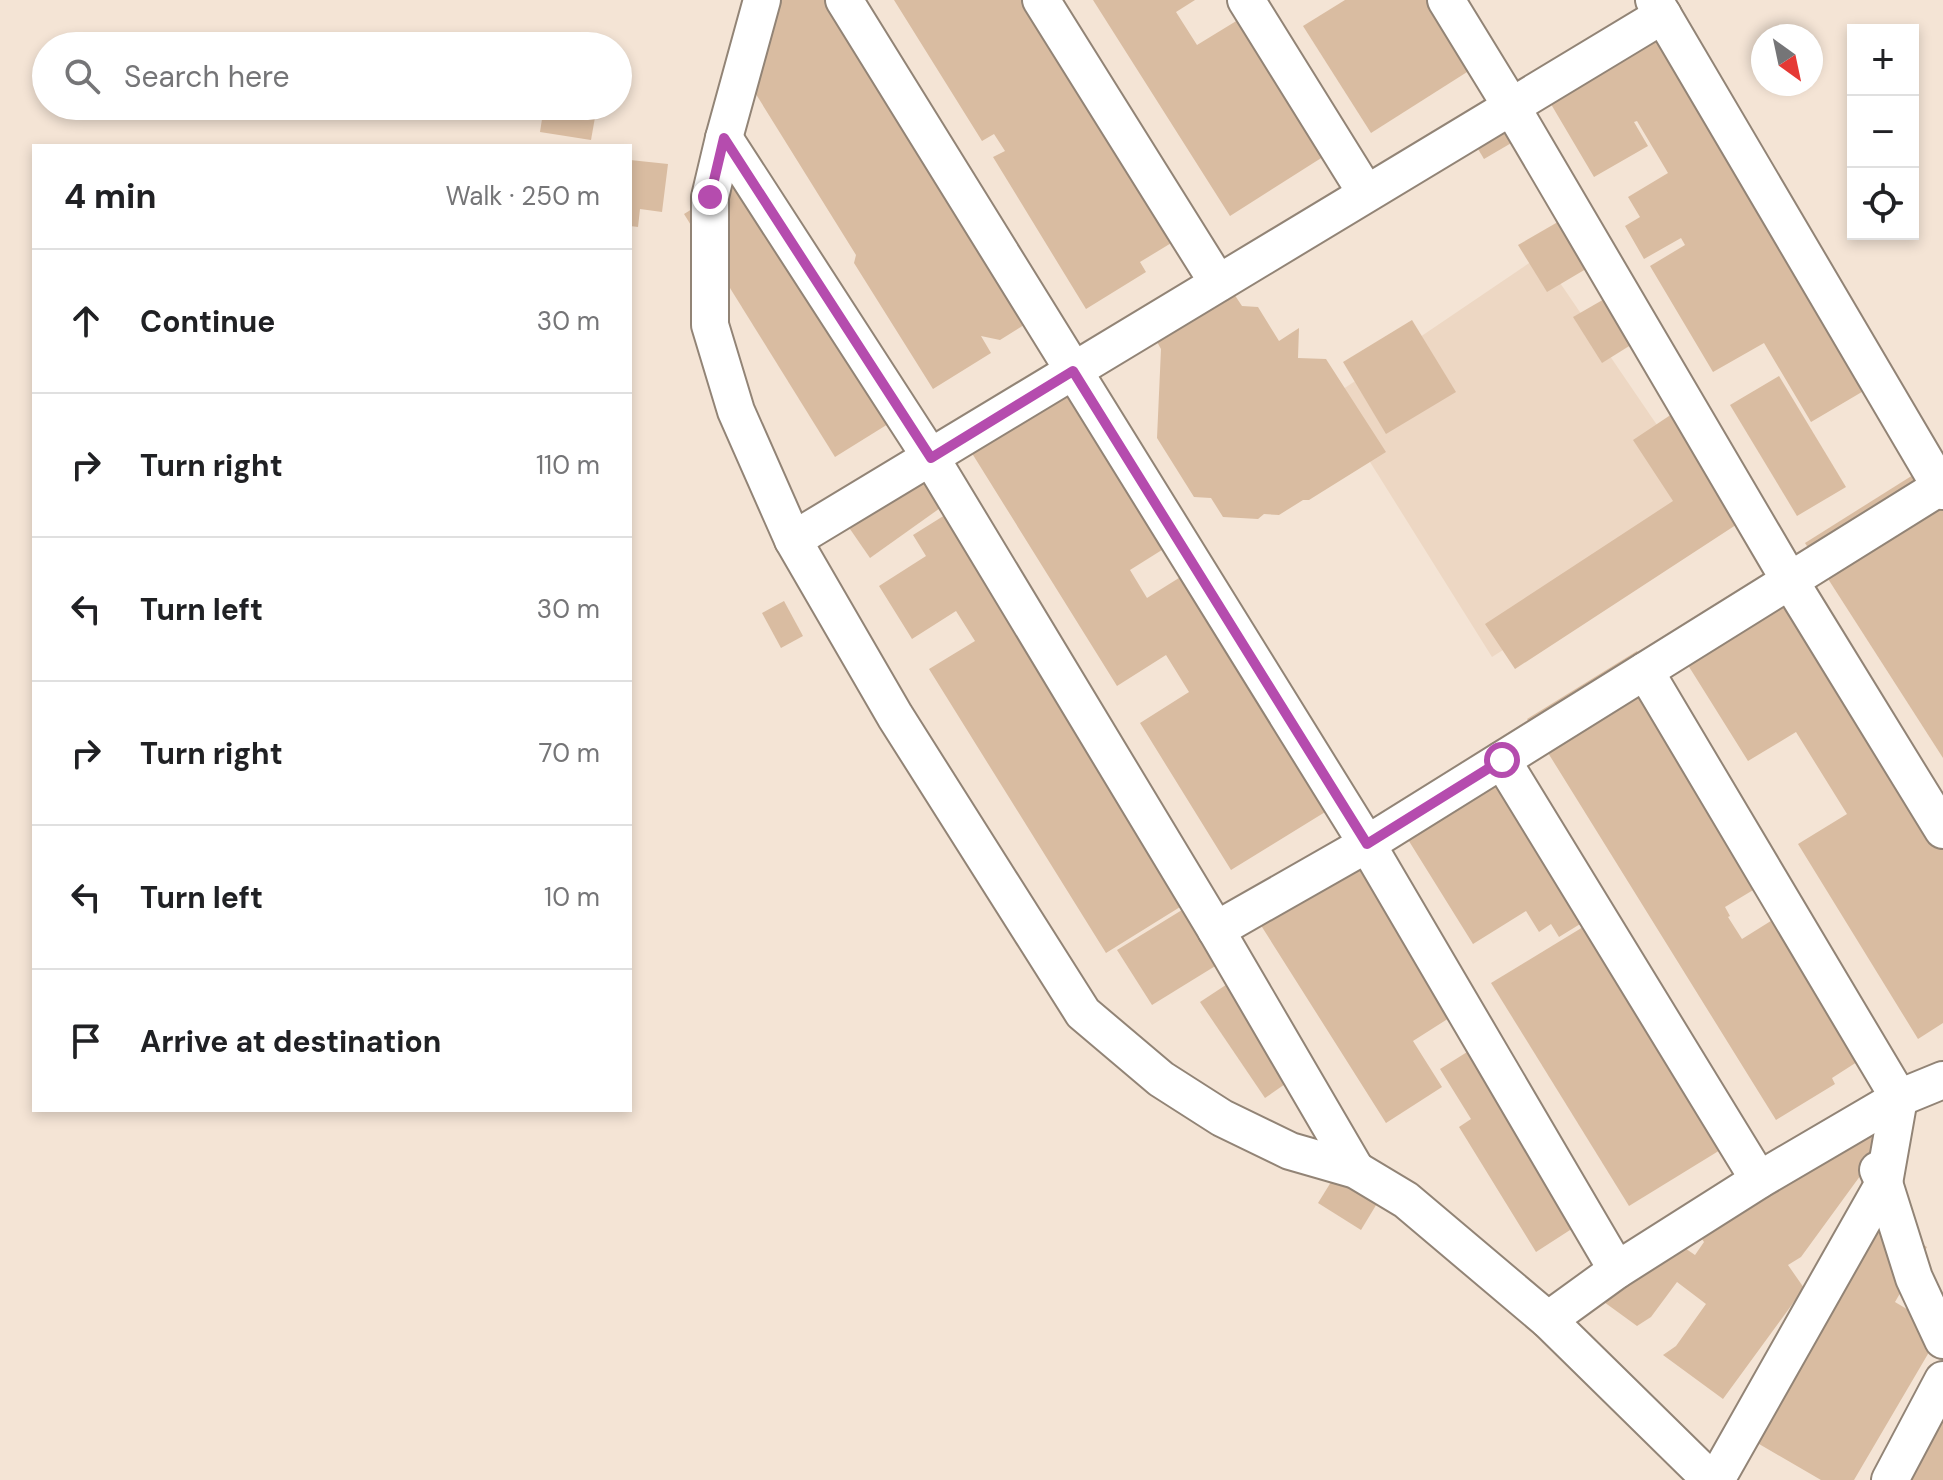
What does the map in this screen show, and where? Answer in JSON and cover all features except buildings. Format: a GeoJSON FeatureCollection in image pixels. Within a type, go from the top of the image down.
{"type":"FeatureCollection","features":[{"type":"Feature","properties":{"kind":"street"},"geometry":{"type":"LineString","coordinates":[[762,0],[710,197],[710,325],[736,411],[793,540],[895,716],[1083,1013],[1161,1079],[1222,1118],[1290,1151],[1356,1170],[1406,1200],[1548,1320],[1713,1480],[1884,1183],[1899,1098],[1645,671]]}},
{"type":"Feature","properties":{"kind":"street"},"geometry":{"type":"LineString","coordinates":[[844,0],[1367,844],[1617,1270]]}},
{"type":"Feature","properties":{"kind":"street"},"geometry":{"type":"LineString","coordinates":[[1041,0],[1218,283]]}},
{"type":"Feature","properties":{"kind":"street"},"geometry":{"type":"LineString","coordinates":[[1246,0],[1366,193]]}},
{"type":"Feature","properties":{"kind":"street"},"geometry":{"type":"LineString","coordinates":[[1446,0],[1790,581],[1943,830]]}},
{"type":"Feature","properties":{"kind":"street"},"geometry":{"type":"LineString","coordinates":[[793,540],[1511,106],[1658,7],[1942,489],[1367,844],[1216,930]]}},
{"type":"Feature","properties":{"kind":"street"},"geometry":{"type":"LineString","coordinates":[[724,138],[931,458],[1216,930],[1356,1170]]}},
{"type":"Feature","properties":{"kind":"street"},"geometry":{"type":"LineString","coordinates":[[1502,760],[1759,1180]]}},
{"type":"Feature","properties":{"kind":"street"},"geometry":{"type":"LineString","coordinates":[[1548,1320],[1617,1270],[1759,1180],[1899,1098],[1943,1080]]}},
{"type":"Feature","properties":{"kind":"street"},"geometry":{"type":"LineString","coordinates":[[1855,1123],[1884,1183],[1914,1278],[1943,1340]]}},
{"type":"Feature","properties":{"kind":"street"},"geometry":{"type":"LineString","coordinates":[[1890,1480],[1943,1380]]}},
{"type":"Feature","properties":{"kind":"shaded area"},"geometry":{"type":"Polygon","coordinates":[[[1541,255],[1717,513],[1492,657],[1330,398],[1541,255]]]}},
{"type":"Feature","properties":{"kind":"route"},"geometry":{"type":"LineString","coordinates":[[710,197],[724,138],[931,458],[1073,371],[1367,844],[1502,760]]}}]}
